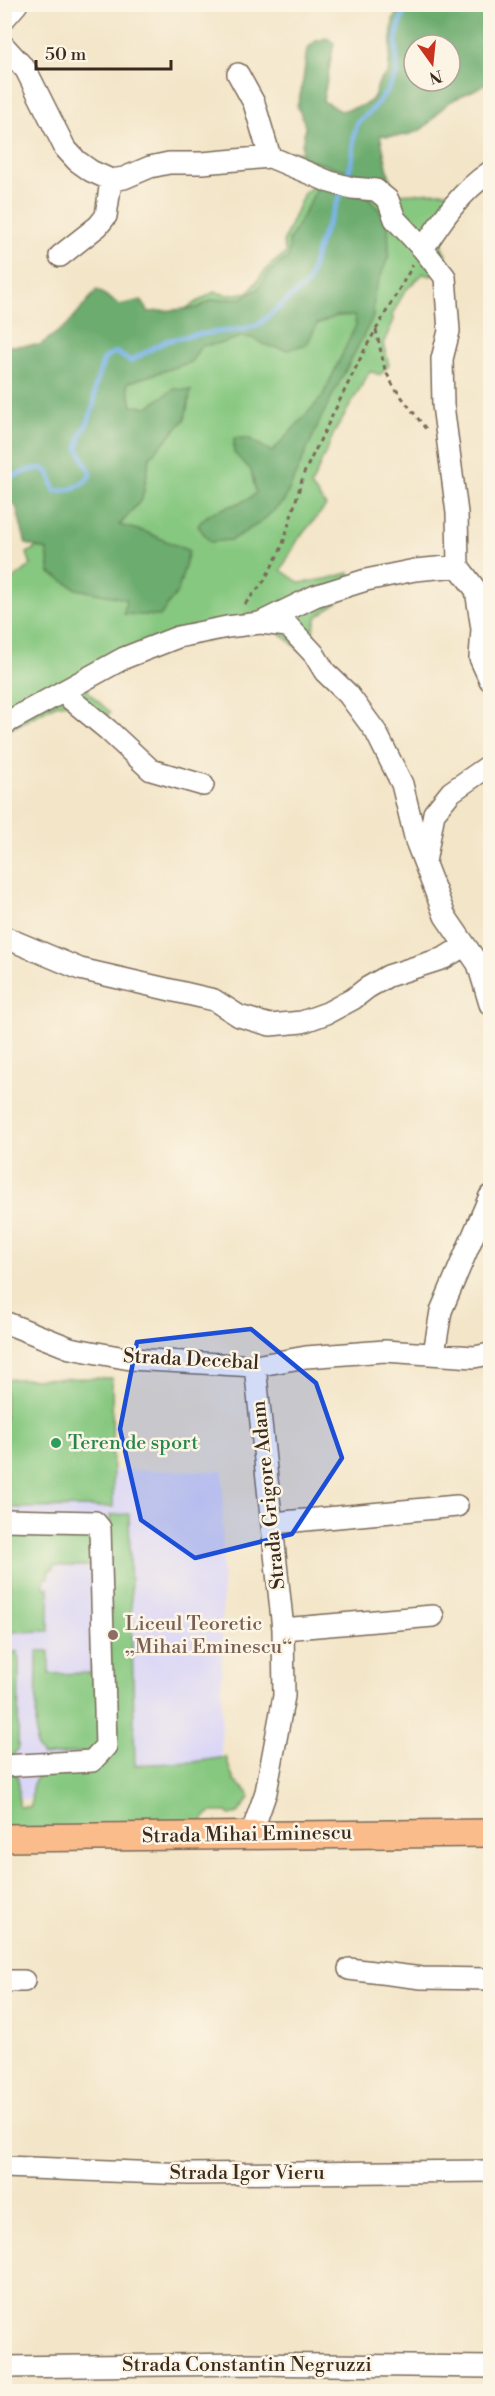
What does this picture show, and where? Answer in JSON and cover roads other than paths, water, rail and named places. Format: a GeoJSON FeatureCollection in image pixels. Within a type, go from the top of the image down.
{"type":"FeatureCollection","features":[{"type":"Feature","properties":{"kind":"main road","name":"Strada Mihai Eminescu"},"geometry":{"type":"LineString","coordinates":[[4,1838],[490,1833]]}},
{"type":"Feature","properties":{"kind":"street"},"geometry":{"type":"LineString","coordinates":[[4,20],[17,4]]}},
{"type":"Feature","properties":{"kind":"street"},"geometry":{"type":"LineString","coordinates":[[4,46],[26,70],[64,148],[91,171],[111,180],[168,163],[202,163],[270,156],[330,182],[352,188],[376,190],[388,200],[395,219],[446,277],[449,331],[442,359],[443,405],[457,513],[458,566],[476,590],[482,629],[480,658],[490,680]]}},
{"type":"Feature","properties":{"kind":"street"},"geometry":{"type":"LineString","coordinates":[[238,74],[254,104],[270,156]]}},
{"type":"Feature","properties":{"kind":"street"},"geometry":{"type":"LineString","coordinates":[[423,249],[445,215],[477,181],[490,172]]}},
{"type":"Feature","properties":{"kind":"street"},"geometry":{"type":"LineString","coordinates":[[60,256],[98,226],[106,216],[111,180]]}},
{"type":"Feature","properties":{"kind":"street"},"geometry":{"type":"LineString","coordinates":[[260,623],[315,596],[366,580],[415,570],[458,566]]}},
{"type":"Feature","properties":{"kind":"street"},"geometry":{"type":"LineString","coordinates":[[4,724],[124,658],[178,637],[260,623],[288,626],[314,654],[325,672],[348,694],[376,732],[402,784],[416,841],[445,916],[478,964],[490,1004]]}},
{"type":"Feature","properties":{"kind":"street"},"geometry":{"type":"LineString","coordinates":[[62,692],[151,770],[203,785]]}},
{"type":"Feature","properties":{"kind":"street"},"geometry":{"type":"LineString","coordinates":[[425,863],[434,813],[451,792],[490,765]]}},
{"type":"Feature","properties":{"kind":"street"},"geometry":{"type":"LineString","coordinates":[[4,937],[80,969],[214,1000],[239,1016],[270,1024],[302,1022],[327,1013],[388,976],[444,958],[464,946]]}},
{"type":"Feature","properties":{"kind":"street"},"geometry":{"type":"LineString","coordinates":[[434,1353],[441,1311],[490,1196]]}},
{"type":"Feature","properties":{"kind":"street","name":"Strada Decebal"},"geometry":{"type":"LineString","coordinates":[[4,1322],[70,1348],[130,1359],[255,1366],[306,1357],[386,1351],[474,1357],[490,1354]]}},
{"type":"Feature","properties":{"kind":"street","name":"Strada Grigore Adam"},"geometry":{"type":"LineString","coordinates":[[251,1835],[266,1792],[284,1696],[283,1629],[255,1366]]}},
{"type":"Feature","properties":{"kind":"street"},"geometry":{"type":"LineString","coordinates":[[273,1523],[457,1506]]}},
{"type":"Feature","properties":{"kind":"street"},"geometry":{"type":"LineString","coordinates":[[4,1520],[95,1522],[100,1528],[106,1746],[92,1761],[4,1766]]}},
{"type":"Feature","properties":{"kind":"street"},"geometry":{"type":"LineString","coordinates":[[283,1629],[433,1616]]}},
{"type":"Feature","properties":{"kind":"street"},"geometry":{"type":"LineString","coordinates":[[349,1969],[422,1978],[490,1979]]}},
{"type":"Feature","properties":{"kind":"street","name":"Strada Igor Vieru"},"geometry":{"type":"LineString","coordinates":[[4,2167],[189,2174],[490,2171]]}},
{"type":"Feature","properties":{"kind":"street","name":"Strada Constantin Negruzzi"},"geometry":{"type":"LineString","coordinates":[[4,2367],[154,2364],[490,2367]]}},
{"type":"Feature","properties":{"kind":"waterway"},"geometry":{"type":"LineString","coordinates":[[345,182],[352,161],[354,134],[358,122],[371,111],[397,74],[396,39],[408,4]]}},
{"type":"Feature","properties":{"kind":"waterway"},"geometry":{"type":"LineString","coordinates":[[4,480],[29,470],[42,468],[49,473],[55,491],[71,489],[84,482],[91,474],[78,448],[81,434],[94,404],[95,387],[104,359],[115,352],[130,361],[166,341],[258,325],[308,283],[319,244],[342,191]]}},
{"type":"Feature","properties":{"kind":"place","name":"Teren de sport"},"geometry":{"type":"Point","coordinates":[56,1443]}},
{"type":"Feature","properties":{"kind":"place","name":"Liceul Teoretic „Mihai Eminescu“"},"geometry":{"type":"Point","coordinates":[113,1635]}}]}
